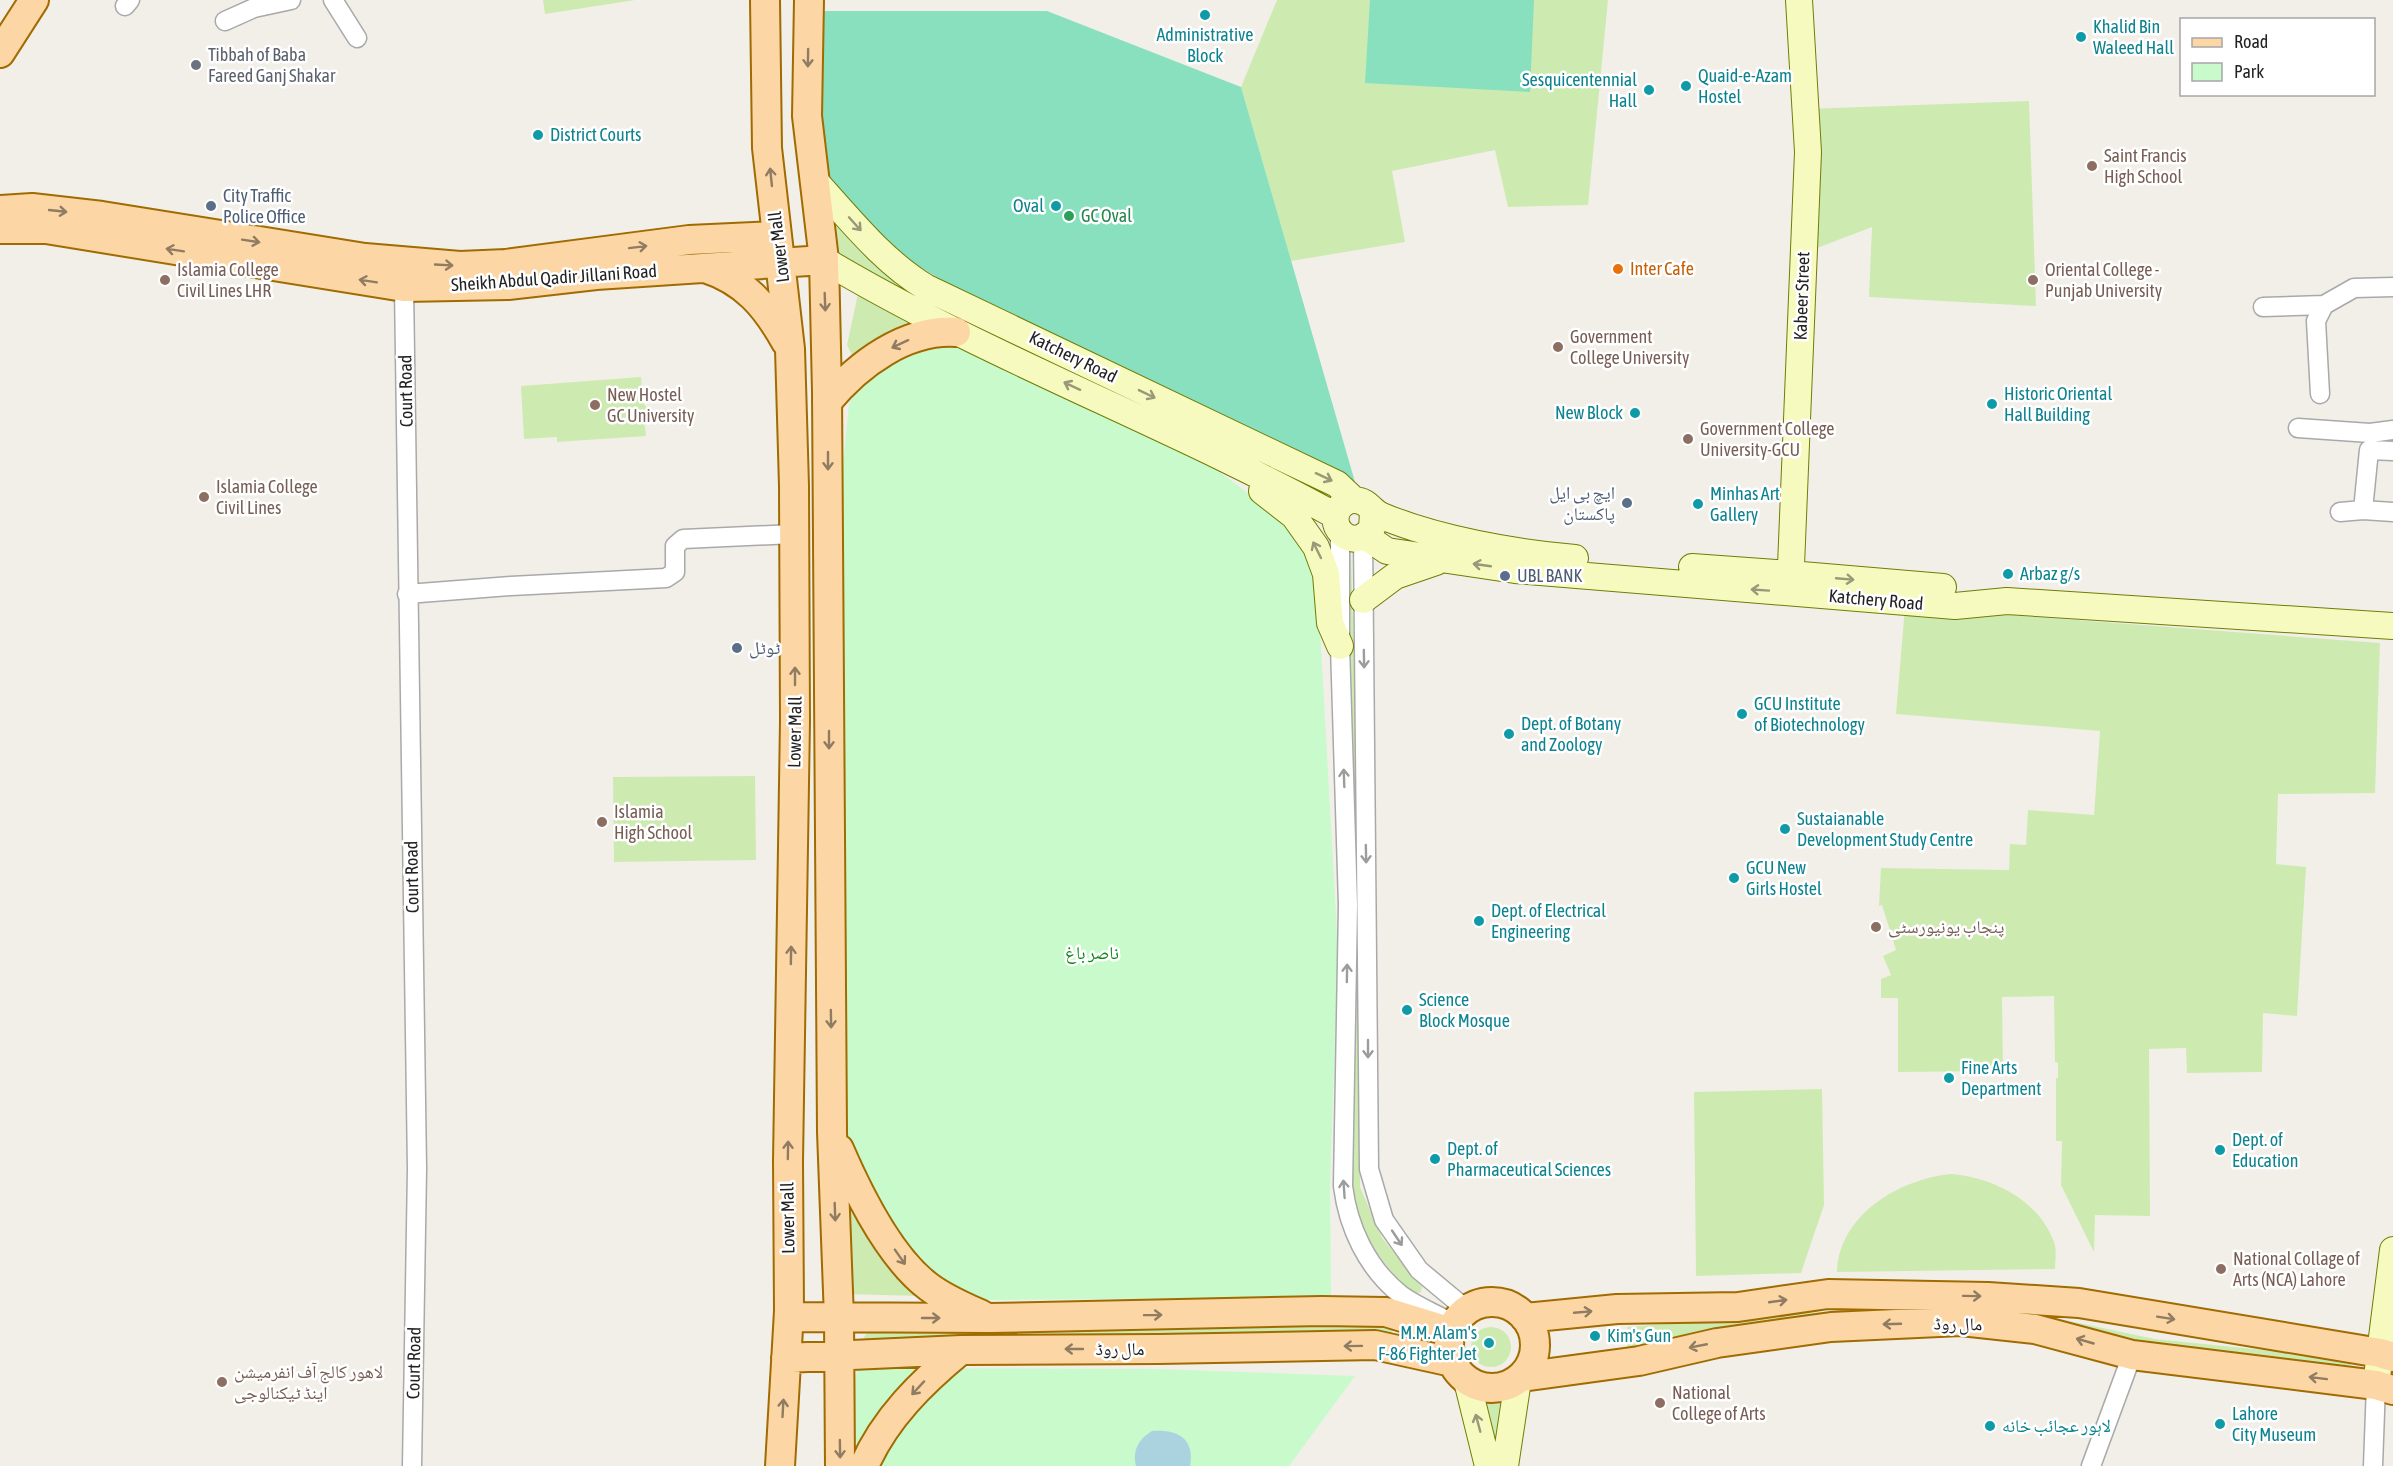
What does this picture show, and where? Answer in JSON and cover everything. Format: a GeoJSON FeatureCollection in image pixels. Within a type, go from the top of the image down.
{"type":"FeatureCollection","features":[{"type":"Feature","properties":{"kind":"main road"},"geometry":{"type":"LineString","coordinates":[[0,53],[34,0]]}},
{"type":"Feature","properties":{"kind":"main road","name":"Lower Mall"},"geometry":{"type":"LineString","coordinates":[[765,0],[767,148],[790,349],[794,534],[795,721],[788,1161],[789,1317],[780,1466]]}},
{"type":"Feature","properties":{"kind":"main road","name":"Lower Mall"},"geometry":{"type":"LineString","coordinates":[[809,0],[807,116],[824,260],[832,1132],[839,1318],[840,1466]]}},
{"type":"Feature","properties":{"kind":"main road","name":"Kabeer Street"},"geometry":{"type":"LineString","coordinates":[[1790,583],[1808,152],[1799,0]]}},
{"type":"Feature","properties":{"kind":"main road","name":"Katchery Road"},"geometry":{"type":"LineString","coordinates":[[815,181],[889,261],[920,284],[1337,484],[1355,522]]}},
{"type":"Feature","properties":{"kind":"main road","name":"Sheikh Abdul Qadir Jillani Road"},"geometry":{"type":"LineString","coordinates":[[0,210],[32,208],[82,213],[364,258],[460,266],[506,264],[689,240],[777,236]]}},
{"type":"Feature","properties":{"kind":"main road","name":"Sheikh Abdul Qadir Jillani Road"},"geometry":{"type":"LineString","coordinates":[[0,229],[46,229],[404,287],[508,285],[596,275],[824,260]]}},
{"type":"Feature","properties":{"kind":"main road"},"geometry":{"type":"LineString","coordinates":[[777,236],[824,260]]}},
{"type":"Feature","properties":{"kind":"main road","name":"Katchery Road"},"geometry":{"type":"LineString","coordinates":[[824,260],[869,288],[956,332],[1355,522],[1387,551],[1515,570],[1790,583]]}},
{"type":"Feature","properties":{"kind":"main road"},"geometry":{"type":"LineString","coordinates":[[703,268],[733,281],[764,306],[790,349]]}},
{"type":"Feature","properties":{"kind":"main road"},"geometry":{"type":"LineString","coordinates":[[827,402],[864,366],[888,350],[916,336],[938,331],[956,332]]}},
{"type":"Feature","properties":{"kind":"main road"},"geometry":{"type":"LineString","coordinates":[[1219,456],[1248,482],[1286,508],[1310,536],[1326,574],[1330,623],[1340,646]]}},
{"type":"Feature","properties":{"kind":"main road"},"geometry":{"type":"LineString","coordinates":[[1355,522],[1413,527],[1519,552],[1662,566],[1790,583],[1953,588],[2007,601],[2393,626]]}},
{"type":"Feature","properties":{"kind":"main road"},"geometry":{"type":"LineString","coordinates":[[1363,600],[1395,576],[1442,560]]}},
{"type":"Feature","properties":{"kind":"main road"},"geometry":{"type":"LineString","coordinates":[[832,1132],[856,1189],[907,1266],[938,1294],[990,1318]]}},
{"type":"Feature","properties":{"kind":"main road"},"geometry":{"type":"LineString","coordinates":[[2385,1387],[2393,1250]]}},
{"type":"Feature","properties":{"kind":"main road","name":"مال روڈ"},"geometry":{"type":"LineString","coordinates":[[1525,1318],[1617,1309],[1738,1307],[1828,1294],[1988,1297],[2079,1303],[2386,1355]]}},
{"type":"Feature","properties":{"kind":"main road"},"geometry":{"type":"LineString","coordinates":[[1460,1371],[1475,1385],[1493,1388],[1502,1387],[1519,1378],[1529,1366],[1534,1348],[1532,1329],[1525,1318],[1517,1310],[1497,1303],[1476,1305],[1457,1322],[1449,1342],[1488,1466]]}},
{"type":"Feature","properties":{"kind":"main road","name":"مال روڈ"},"geometry":{"type":"LineString","coordinates":[[789,1317],[990,1318],[1322,1311],[1386,1312],[1457,1322]]}},
{"type":"Feature","properties":{"kind":"main road","name":"مال روڈ"},"geometry":{"type":"LineString","coordinates":[[1519,1378],[1639,1361],[1717,1343],[1831,1327],[1961,1321],[2035,1329],[2132,1355],[2385,1387]]}},
{"type":"Feature","properties":{"kind":"main road","name":"مال روڈ"},"geometry":{"type":"LineString","coordinates":[[786,1358],[962,1350],[1375,1345],[1460,1371]]}},
{"type":"Feature","properties":{"kind":"main road"},"geometry":{"type":"LineString","coordinates":[[864,1466],[895,1413],[929,1376],[962,1350]]}},
{"type":"Feature","properties":{"kind":"main road"},"geometry":{"type":"LineString","coordinates":[[1505,1466],[1519,1378]]}},
{"type":"Feature","properties":{"kind":"street"},"geometry":{"type":"LineString","coordinates":[[225,21],[254,8],[291,0]]}},
{"type":"Feature","properties":{"kind":"street"},"geometry":{"type":"LineString","coordinates":[[333,0],[357,38]]}},
{"type":"Feature","properties":{"kind":"street","name":"Court Road"},"geometry":{"type":"LineString","coordinates":[[404,287],[417,1169],[412,1466]]}},
{"type":"Feature","properties":{"kind":"street"},"geometry":{"type":"LineString","coordinates":[[2263,307],[2324,305],[2354,288],[2393,287]]}},
{"type":"Feature","properties":{"kind":"street"},"geometry":{"type":"LineString","coordinates":[[2320,394],[2316,321],[2324,305]]}},
{"type":"Feature","properties":{"kind":"street"},"geometry":{"type":"LineString","coordinates":[[2298,428],[2370,433],[2393,430]]}},
{"type":"Feature","properties":{"kind":"street"},"geometry":{"type":"LineString","coordinates":[[2363,510],[2369,450],[2393,451]]}},
{"type":"Feature","properties":{"kind":"street"},"geometry":{"type":"LineString","coordinates":[[2340,512],[2363,510],[2393,512]]}},
{"type":"Feature","properties":{"kind":"street"},"geometry":{"type":"LineString","coordinates":[[1355,522],[1363,600],[1369,1169],[1384,1220],[1457,1322]]}},
{"type":"Feature","properties":{"kind":"street"},"geometry":{"type":"LineString","coordinates":[[1355,522],[1340,646],[1348,905],[1343,1186],[1345,1203],[1349,1220],[1367,1257],[1384,1278],[1402,1295],[1457,1322]]}},
{"type":"Feature","properties":{"kind":"street"},"geometry":{"type":"LineString","coordinates":[[407,594],[666,578],[675,572],[675,546],[682,539],[794,534]]}},
{"type":"Feature","properties":{"kind":"street"},"geometry":{"type":"LineString","coordinates":[[2091,1466],[2132,1355]]}},
{"type":"Feature","properties":{"kind":"street"},"geometry":{"type":"LineString","coordinates":[[2373,1466],[2385,1387]]}},
{"type":"Feature","properties":{"kind":"green space"},"geometry":{"type":"Polygon","coordinates":[[[543,0],[635,0],[545,14],[543,0]]]}},
{"type":"Feature","properties":{"kind":"green space"},"geometry":{"type":"Polygon","coordinates":[[[1277,0],[1608,0],[1588,205],[1508,207],[1495,150],[1392,171],[1405,242],[1291,261],[1241,87],[1277,0]]]}},
{"type":"Feature","properties":{"kind":"green space"},"geometry":{"type":"Polygon","coordinates":[[[1370,0],[1534,0],[1530,92],[1365,83],[1370,0]]]}},
{"type":"Feature","properties":{"kind":"green space","name":"GC Oval"},"geometry":{"type":"Polygon","coordinates":[[[816,11],[1047,11],[1241,87],[1357,489],[948,284],[896,252],[825,181],[815,117],[816,11]]]}},
{"type":"Feature","properties":{"kind":"green space"},"geometry":{"type":"Polygon","coordinates":[[[2029,101],[2036,306],[1869,297],[1872,227],[1804,253],[1805,109],[2029,101]]]}},
{"type":"Feature","properties":{"kind":"green space"},"geometry":{"type":"Polygon","coordinates":[[[833,212],[877,263],[1330,492],[1325,499],[911,301],[837,255],[833,212]]]}},
{"type":"Feature","properties":{"kind":"green space"},"geometry":{"type":"Polygon","coordinates":[[[859,289],[935,325],[900,330],[855,356],[852,355],[847,345],[859,289]]]}},
{"type":"Feature","properties":{"kind":"green space","name":"ناصر باغ"},"geometry":{"type":"Polygon","coordinates":[[[942,338],[1214,468],[1306,536],[1316,558],[1338,952],[1330,1184],[1331,1297],[986,1300],[960,1291],[917,1263],[846,1152],[843,467],[849,404],[856,391],[875,368],[942,338]]]}},
{"type":"Feature","properties":{"kind":"green space"},"geometry":{"type":"Polygon","coordinates":[[[641,377],[643,403],[649,410],[644,418],[646,436],[557,442],[557,437],[524,439],[521,386],[641,377]]]}},
{"type":"Feature","properties":{"kind":"green space"},"geometry":{"type":"Polygon","coordinates":[[[1346,550],[1351,553],[1360,872],[1360,1187],[1382,1238],[1422,1287],[1421,1292],[1414,1295],[1378,1254],[1351,1208],[1346,550]]]}},
{"type":"Feature","properties":{"kind":"green space"},"geometry":{"type":"Polygon","coordinates":[[[1905,607],[2380,643],[2375,793],[2278,794],[2276,864],[2306,867],[2297,1016],[2263,1013],[2262,1072],[2187,1073],[2186,1048],[2149,1049],[2150,1216],[2095,1215],[2094,1252],[2061,1185],[2062,1141],[2056,1141],[2058,1063],[2055,1062],[2054,996],[2002,997],[2003,1071],[1898,1072],[1898,998],[1881,998],[1881,979],[1891,975],[1883,956],[1896,950],[1882,905],[1879,906],[1881,868],[2009,870],[2010,844],[2026,845],[2028,810],[2094,815],[2100,731],[1896,714],[1905,607]]]}},
{"type":"Feature","properties":{"kind":"green space"},"geometry":{"type":"Polygon","coordinates":[[[755,776],[756,860],[614,862],[613,777],[755,776]]]}},
{"type":"Feature","properties":{"kind":"green space"},"geometry":{"type":"Polygon","coordinates":[[[1822,1089],[1824,1205],[1801,1273],[1696,1276],[1694,1092],[1822,1089]]]}},
{"type":"Feature","properties":{"kind":"green space"},"geometry":{"type":"Polygon","coordinates":[[[1951,1174],[1967,1176],[1998,1186],[2026,1203],[2047,1227],[2054,1242],[2055,1269],[1837,1272],[1840,1252],[1848,1233],[1860,1217],[1875,1204],[1912,1183],[1951,1174]]]}},
{"type":"Feature","properties":{"kind":"green space"},"geometry":{"type":"Polygon","coordinates":[[[844,1185],[921,1296],[845,1294],[844,1185]]]}},
{"type":"Feature","properties":{"kind":"green space"},"geometry":{"type":"Polygon","coordinates":[[[1885,1307],[2036,1314],[2155,1339],[2342,1358],[2350,1361],[2351,1365],[2348,1367],[2155,1346],[1771,1324],[1627,1347],[1631,1337],[1627,1327],[1885,1307]]]}},
{"type":"Feature","properties":{"kind":"green space"},"geometry":{"type":"Polygon","coordinates":[[[1390,1326],[1393,1330],[1390,1335],[865,1341],[864,1337],[869,1331],[1390,1326]]]}},
{"type":"Feature","properties":{"kind":"green space"},"geometry":{"type":"Polygon","coordinates":[[[1491,1327],[1499,1328],[1505,1333],[1510,1339],[1510,1355],[1505,1361],[1499,1366],[1491,1367],[1483,1366],[1477,1361],[1472,1355],[1471,1347],[1472,1339],[1477,1333],[1483,1328],[1491,1327]]]}},
{"type":"Feature","properties":{"kind":"green space"},"geometry":{"type":"Polygon","coordinates":[[[858,1368],[1154,1369],[1355,1376],[1289,1466],[849,1466],[851,1391],[858,1368]]]}},
{"type":"Feature","properties":{"kind":"green space"},"geometry":{"type":"Polygon","coordinates":[[[1478,1402],[1501,1403],[1495,1452],[1478,1402]]]}},
{"type":"Feature","properties":{"kind":"water"},"geometry":{"type":"Polygon","coordinates":[[[1152,1431],[1169,1432],[1182,1437],[1190,1448],[1190,1466],[1136,1466],[1136,1450],[1143,1438],[1152,1431]]]}},
{"type":"Feature","properties":{"kind":"place","name":"Administrative Block"},"geometry":{"type":"Point","coordinates":[1205,15]}},
{"type":"Feature","properties":{"kind":"place","name":"Khalid Bin Waleed Hall"},"geometry":{"type":"Point","coordinates":[2081,37]}},
{"type":"Feature","properties":{"kind":"place","name":"Tibbah of Baba Fareed Ganj Shakar"},"geometry":{"type":"Point","coordinates":[196,65]}},
{"type":"Feature","properties":{"kind":"place","name":"Quaid-e-Azam Hostel"},"geometry":{"type":"Point","coordinates":[1686,86]}},
{"type":"Feature","properties":{"kind":"place","name":"Sesquicentennial Hall"},"geometry":{"type":"Point","coordinates":[1649,90]}},
{"type":"Feature","properties":{"kind":"place","name":"District Courts"},"geometry":{"type":"Point","coordinates":[538,135]}},
{"type":"Feature","properties":{"kind":"place","name":"Saint Francis High School"},"geometry":{"type":"Point","coordinates":[2092,166]}},
{"type":"Feature","properties":{"kind":"place","name":"City Traffic Police Office"},"geometry":{"type":"Point","coordinates":[211,206]}},
{"type":"Feature","properties":{"kind":"place","name":"Oval"},"geometry":{"type":"Point","coordinates":[1056,206]}},
{"type":"Feature","properties":{"kind":"place","name":"GC Oval"},"geometry":{"type":"Point","coordinates":[1069,216]}},
{"type":"Feature","properties":{"kind":"place","name":"Inter Cafe"},"geometry":{"type":"Point","coordinates":[1618,269]}},
{"type":"Feature","properties":{"kind":"place","name":"Islamia College Civil Lines LHR"},"geometry":{"type":"Point","coordinates":[165,280]}},
{"type":"Feature","properties":{"kind":"place","name":"Oriental College - Punjab University"},"geometry":{"type":"Point","coordinates":[2033,280]}},
{"type":"Feature","properties":{"kind":"place","name":"Government College University"},"geometry":{"type":"Point","coordinates":[1558,347]}},
{"type":"Feature","properties":{"kind":"place","name":"Historic Oriental Hall Building"},"geometry":{"type":"Point","coordinates":[1992,404]}},
{"type":"Feature","properties":{"kind":"place","name":"New Hostel GC University"},"geometry":{"type":"Point","coordinates":[595,405]}},
{"type":"Feature","properties":{"kind":"place","name":"New Block"},"geometry":{"type":"Point","coordinates":[1635,413]}},
{"type":"Feature","properties":{"kind":"place","name":"Government College University-GCU"},"geometry":{"type":"Point","coordinates":[1688,439]}},
{"type":"Feature","properties":{"kind":"place","name":"Islamia College Civil Lines"},"geometry":{"type":"Point","coordinates":[204,497]}},
{"type":"Feature","properties":{"kind":"place","name":"ایچ بی ایل پاکستان"},"geometry":{"type":"Point","coordinates":[1627,503]}},
{"type":"Feature","properties":{"kind":"place","name":"Minhas Art Gallery"},"geometry":{"type":"Point","coordinates":[1698,504]}},
{"type":"Feature","properties":{"kind":"place","name":"Arbaz g/s"},"geometry":{"type":"Point","coordinates":[2008,574]}},
{"type":"Feature","properties":{"kind":"place","name":"UBL BANK"},"geometry":{"type":"Point","coordinates":[1505,576]}},
{"type":"Feature","properties":{"kind":"place","name":"ٹوٹل"},"geometry":{"type":"Point","coordinates":[737,648]}},
{"type":"Feature","properties":{"kind":"place","name":"GCU Institute of Biotechnology"},"geometry":{"type":"Point","coordinates":[1742,714]}},
{"type":"Feature","properties":{"kind":"place","name":"Dept. of Botany and Zoology"},"geometry":{"type":"Point","coordinates":[1509,734]}},
{"type":"Feature","properties":{"kind":"place","name":"Islamia High School"},"geometry":{"type":"Point","coordinates":[602,822]}},
{"type":"Feature","properties":{"kind":"place","name":"Sustaianable Development Study Centre"},"geometry":{"type":"Point","coordinates":[1785,829]}},
{"type":"Feature","properties":{"kind":"place","name":"GCU New Girls Hostel"},"geometry":{"type":"Point","coordinates":[1734,878]}},
{"type":"Feature","properties":{"kind":"place","name":"Dept. of Electrical Engineering"},"geometry":{"type":"Point","coordinates":[1479,921]}},
{"type":"Feature","properties":{"kind":"place","name":"پنجاب یونیورسٹی"},"geometry":{"type":"Point","coordinates":[1876,927]}},
{"type":"Feature","properties":{"kind":"place","name":"Science Block Mosque"},"geometry":{"type":"Point","coordinates":[1407,1010]}},
{"type":"Feature","properties":{"kind":"place","name":"Fine Arts Department"},"geometry":{"type":"Point","coordinates":[1949,1078]}},
{"type":"Feature","properties":{"kind":"place","name":"Dept. of Education"},"geometry":{"type":"Point","coordinates":[2220,1150]}},
{"type":"Feature","properties":{"kind":"place","name":"Dept. of Pharmaceutical Sciences"},"geometry":{"type":"Point","coordinates":[1435,1159]}},
{"type":"Feature","properties":{"kind":"place","name":"National Collage of Arts (NCA) Lahore"},"geometry":{"type":"Point","coordinates":[2221,1269]}},
{"type":"Feature","properties":{"kind":"place","name":"Kim's Gun"},"geometry":{"type":"Point","coordinates":[1595,1336]}},
{"type":"Feature","properties":{"kind":"place","name":"M.M. Alam's F-86 Fighter Jet"},"geometry":{"type":"Point","coordinates":[1489,1343]}},
{"type":"Feature","properties":{"kind":"place","name":"لاھور کالج آف انفرمیشن اینڈ ٹیکنالوجی"},"geometry":{"type":"Point","coordinates":[222,1382]}},
{"type":"Feature","properties":{"kind":"place","name":"National College of Arts"},"geometry":{"type":"Point","coordinates":[1660,1403]}},
{"type":"Feature","properties":{"kind":"place","name":"Lahore City Museum"},"geometry":{"type":"Point","coordinates":[2220,1424]}},
{"type":"Feature","properties":{"kind":"place","name":"لاہور عجائب خانه"},"geometry":{"type":"Point","coordinates":[1990,1426]}}]}
